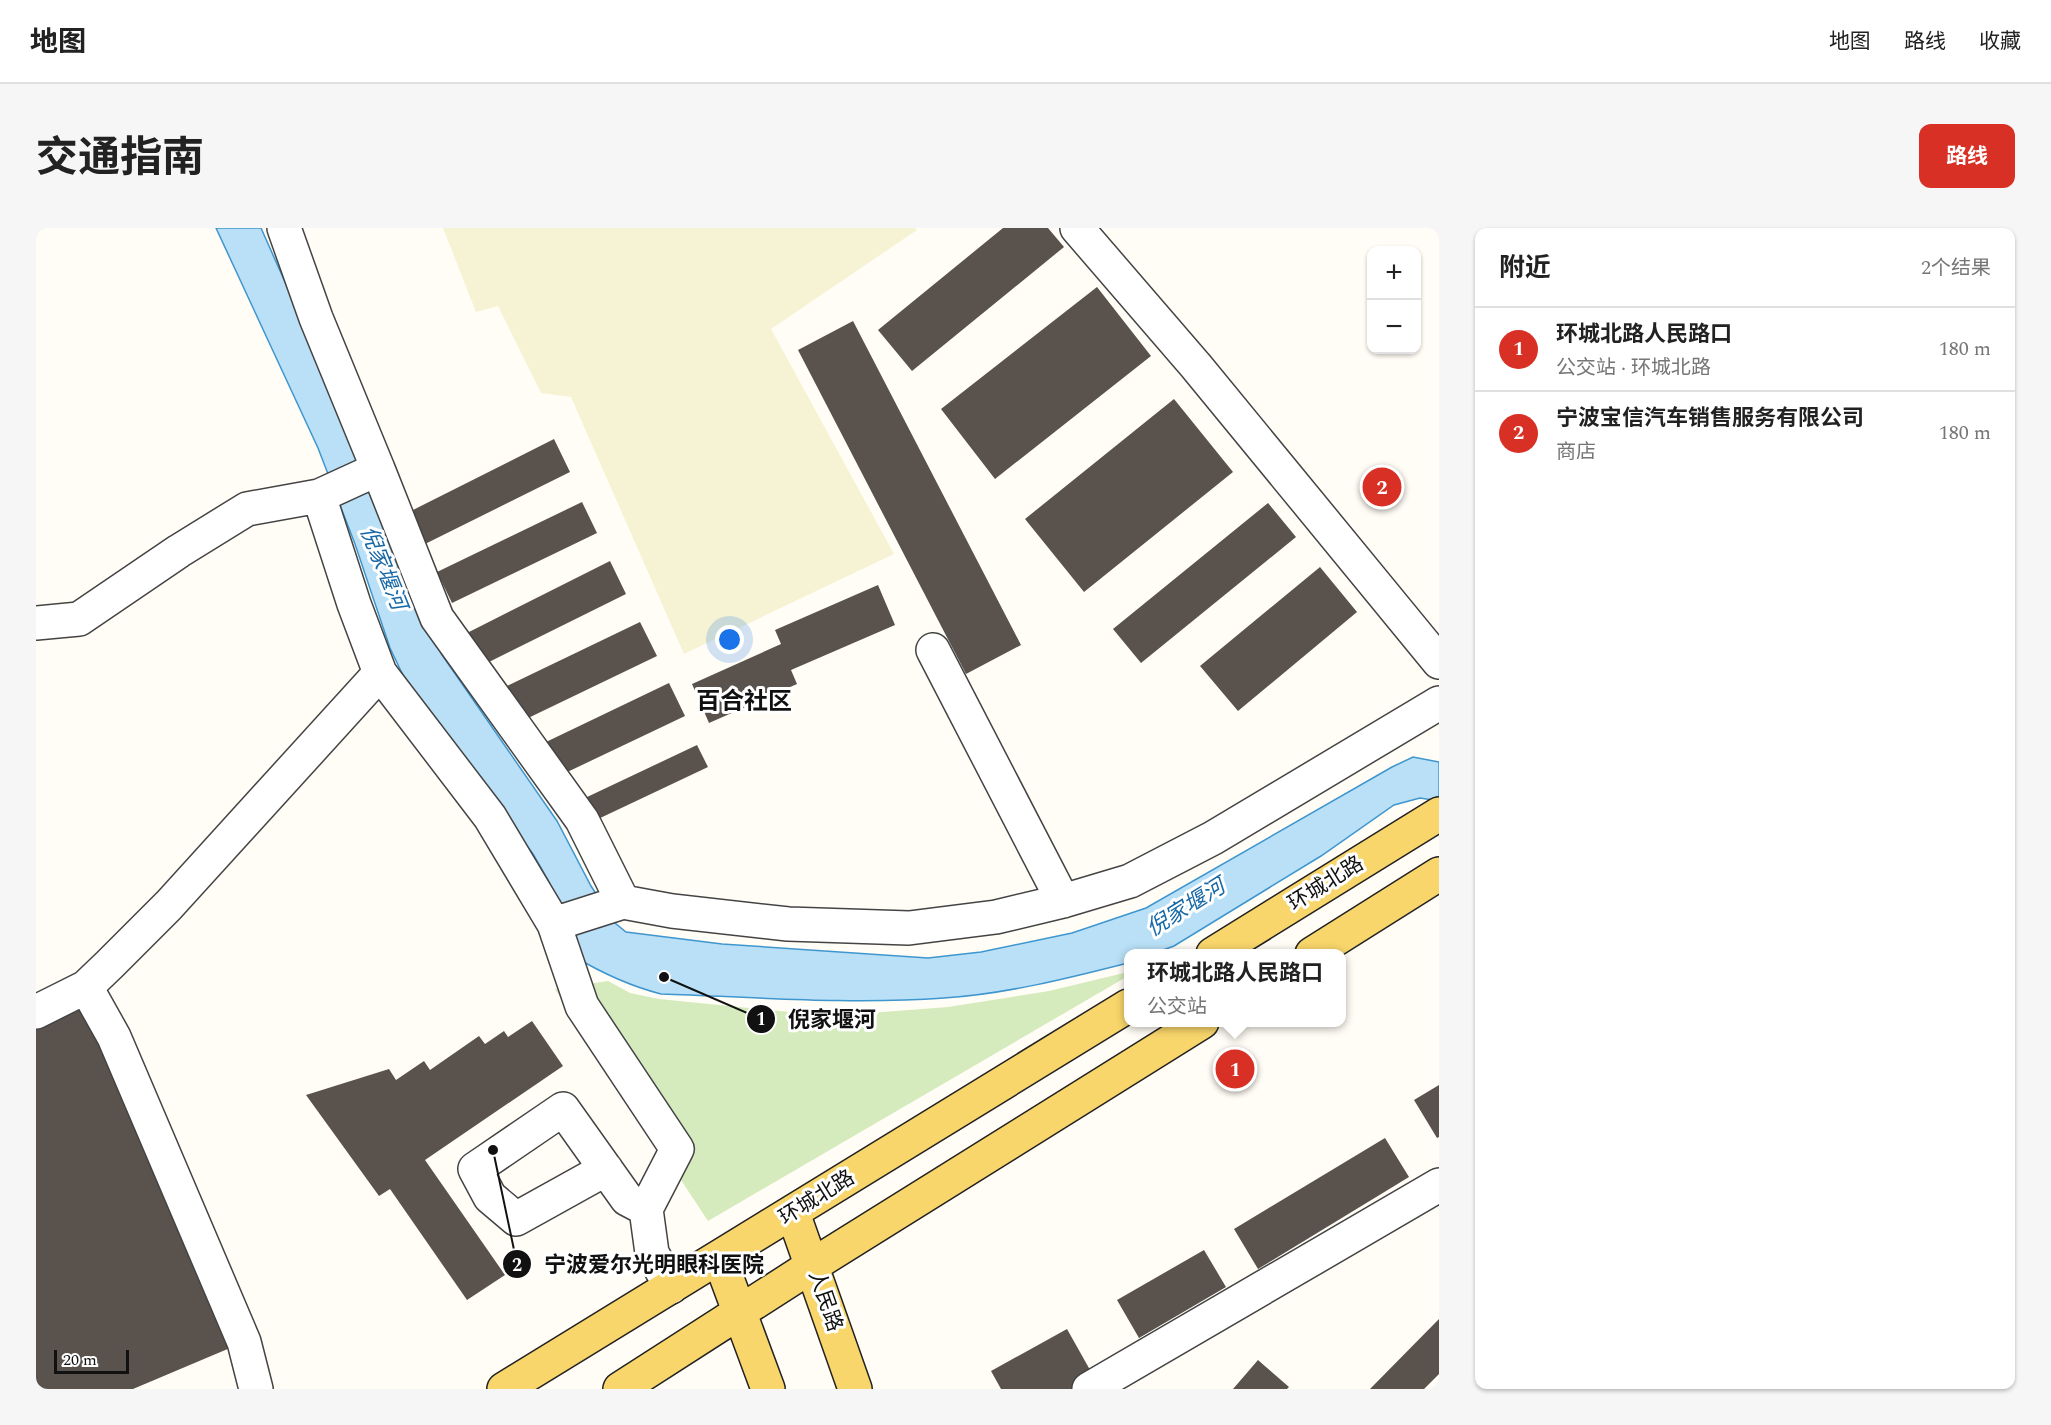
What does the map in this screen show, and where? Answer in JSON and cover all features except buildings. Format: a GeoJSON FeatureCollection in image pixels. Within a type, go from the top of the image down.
{"type":"FeatureCollection","features":[{"type":"Feature","properties":{"kind":"main road","name":"环城北路"},"geometry":{"type":"LineString","coordinates":[[1221,949],[1439,814]]}},
{"type":"Feature","properties":{"kind":"main road"},"geometry":{"type":"LineString","coordinates":[[1320,949],[1439,874]]}},
{"type":"Feature","properties":{"kind":"main road","name":"环城北路"},"geometry":{"type":"LineString","coordinates":[[504,1389],[1124,1008]]}},
{"type":"Feature","properties":{"kind":"main road"},"geometry":{"type":"LineString","coordinates":[[621,1389],[813,1265],[1196,1027]]}},
{"type":"Feature","properties":{"kind":"main road","name":"人民路"},"geometry":{"type":"LineString","coordinates":[[793,1213],[855,1389]]}},
{"type":"Feature","properties":{"kind":"main road"},"geometry":{"type":"LineString","coordinates":[[719,1257],[768,1389]]}},
{"type":"Feature","properties":{"kind":"street"},"geometry":{"type":"LineString","coordinates":[[284,228],[316,318],[437,618],[582,820],[622,902]]}},
{"type":"Feature","properties":{"kind":"street"},"geometry":{"type":"LineString","coordinates":[[1077,228],[1196,366],[1439,662]]}},
{"type":"Feature","properties":{"kind":"street"},"geometry":{"type":"LineString","coordinates":[[36,622],[79,619],[179,550],[247,509],[319,496],[377,470]]}},
{"type":"Feature","properties":{"kind":"street"},"geometry":{"type":"LineString","coordinates":[[319,496],[354,604],[380,673],[490,817],[555,924],[582,1006],[677,1149],[646,1209],[652,1253],[670,1287]]}},
{"type":"Feature","properties":{"kind":"street"},"geometry":{"type":"LineString","coordinates":[[933,650],[1063,901]]}},
{"type":"Feature","properties":{"kind":"street"},"geometry":{"type":"LineString","coordinates":[[36,1012],[86,987],[169,905],[380,673]]}},
{"type":"Feature","properties":{"kind":"street"},"geometry":{"type":"LineString","coordinates":[[555,924],[622,902],[672,911],[788,924],[909,928],[996,917],[1063,901],[1130,881],[1213,838],[1439,703]]}},
{"type":"Feature","properties":{"kind":"street"},"geometry":{"type":"LineString","coordinates":[[86,987],[114,1037],[244,1342],[256,1389]]}},
{"type":"Feature","properties":{"kind":"street"},"geometry":{"type":"LineString","coordinates":[[606,1169],[627,1199],[646,1209]]}},
{"type":"Feature","properties":{"kind":"street"},"geometry":{"type":"LineString","coordinates":[[1089,1389],[1439,1185]]}},
{"type":"Feature","properties":{"kind":"shaded area"},"geometry":{"type":"Polygon","coordinates":[[[443,228],[915,228],[917,230],[771,329],[894,554],[684,654],[571,397],[541,393],[498,306],[476,312],[443,228]]]}},
{"type":"Feature","properties":{"kind":"green space"},"geometry":{"type":"Polygon","coordinates":[[[1124,973],[1124,978],[708,1221],[555,989],[608,981],[630,993],[659,999],[831,1016],[948,1007],[1049,991],[1124,973]]]}},
{"type":"Feature","properties":{"kind":"water"},"geometry":{"type":"Polygon","coordinates":[[[216,228],[261,228],[353,435],[417,601],[442,655],[557,821],[591,886],[615,923],[626,932],[722,944],[928,958],[981,952],[1072,933],[1146,908],[1413,757],[1439,762],[1439,801],[1420,798],[1394,805],[1321,856],[1174,946],[1166,949],[1124,949],[1124,964],[1037,985],[967,996],[873,1001],[661,994],[638,987],[606,974],[575,957],[548,880],[533,854],[419,705],[390,648],[355,544],[318,448],[216,228]]]}},
{"type":"Feature","properties":{"kind":"place","name":"宁波宝信汽车销售服务有限公司"},"geometry":{"type":"Point","coordinates":[1382,487]}},
{"type":"Feature","properties":{"kind":"place","name":"倪家堰河"},"geometry":{"type":"Point","coordinates":[664,977]}},
{"type":"Feature","properties":{"kind":"place","name":"环城北路人民路口"},"geometry":{"type":"Point","coordinates":[1235,1069]}},
{"type":"Feature","properties":{"kind":"place","name":"宁波爱尔光明眼科医院"},"geometry":{"type":"Point","coordinates":[493,1150]}},
{"type":"Feature","properties":{"kind":"district","name":"百合社区"},"geometry":{"type":"Point","coordinates":[744,702]}}]}
